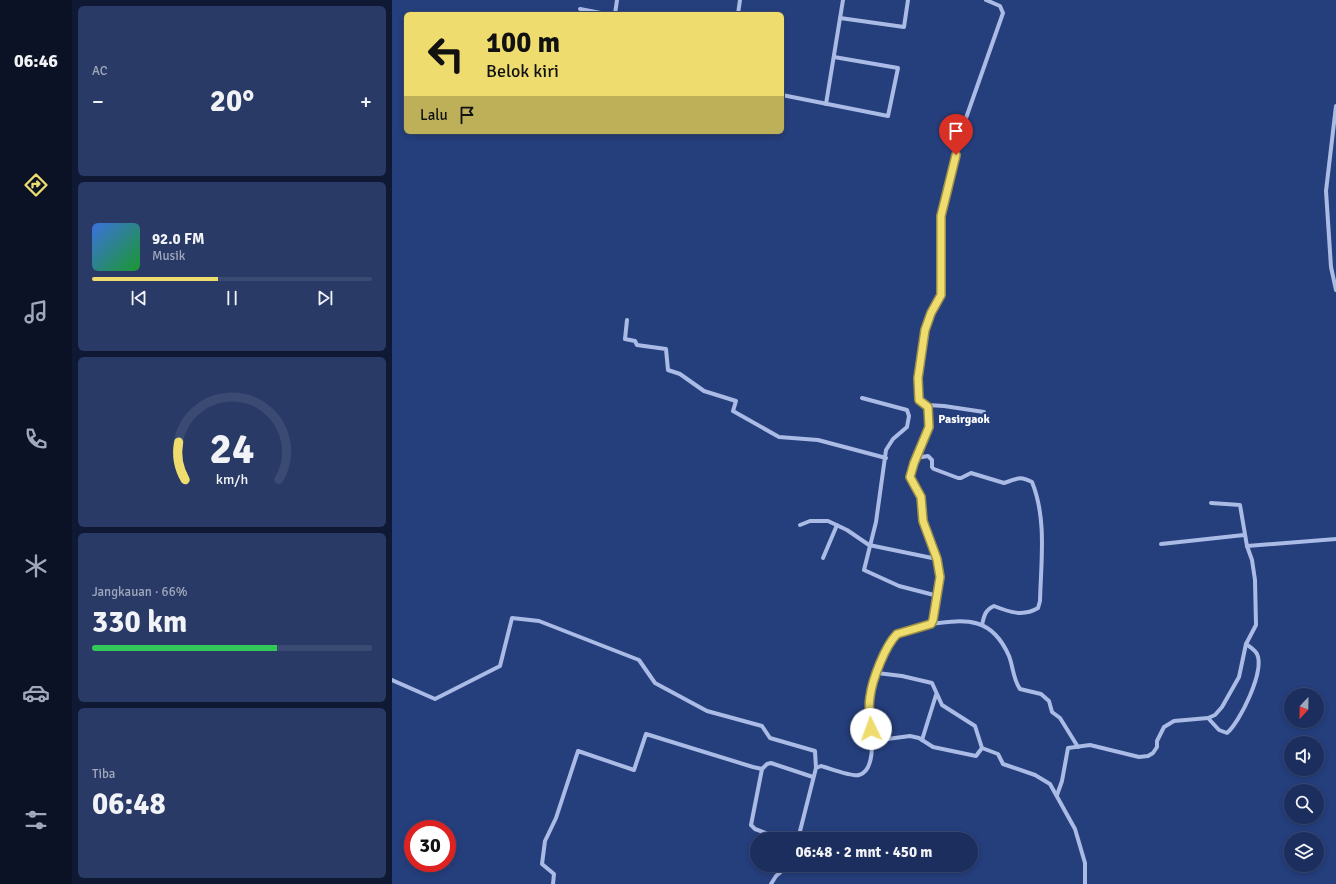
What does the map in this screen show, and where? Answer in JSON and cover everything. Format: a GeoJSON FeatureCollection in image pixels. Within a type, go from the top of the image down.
{"type":"FeatureCollection","features":[{"type":"Feature","properties":{"kind":"street"},"geometry":{"type":"LineString","coordinates":[[615,12],[617,0]]}},
{"type":"Feature","properties":{"kind":"street"},"geometry":{"type":"LineString","coordinates":[[738,12],[740,0]]}},
{"type":"Feature","properties":{"kind":"street"},"geometry":{"type":"LineString","coordinates":[[826,104],[843,0]]}},
{"type":"Feature","properties":{"kind":"street"},"geometry":{"type":"LineString","coordinates":[[840,18],[904,27],[908,0]]}},
{"type":"Feature","properties":{"kind":"street"},"geometry":{"type":"LineString","coordinates":[[984,412],[927,405],[919,400],[918,378],[926,326],[941,295],[941,216],[966,118],[1003,12],[1000,6],[986,0]]}},
{"type":"Feature","properties":{"kind":"street"},"geometry":{"type":"LineString","coordinates":[[580,9],[596,12]]}},
{"type":"Feature","properties":{"kind":"street"},"geometry":{"type":"LineString","coordinates":[[784,96],[888,116],[898,68],[834,57]]}},
{"type":"Feature","properties":{"kind":"street"},"geometry":{"type":"LineString","coordinates":[[1336,106],[1326,190],[1331,267],[1336,290]]}},
{"type":"Feature","properties":{"kind":"street"},"geometry":{"type":"LineString","coordinates":[[627,320],[625,339],[635,341],[637,345],[666,349],[668,370],[680,374],[704,391],[736,400],[733,411],[779,437],[818,440],[886,458]]}},
{"type":"Feature","properties":{"kind":"street"},"geometry":{"type":"LineString","coordinates":[[862,398],[907,410],[909,416],[907,427],[893,440],[886,450],[876,522],[863,569],[865,572],[900,586],[938,596]]}},
{"type":"Feature","properties":{"kind":"street"},"geometry":{"type":"LineString","coordinates":[[927,405],[930,415],[929,427],[910,472],[911,481],[921,497],[923,521],[937,559],[940,577],[938,596],[931,624]]}},
{"type":"Feature","properties":{"kind":"street"},"geometry":{"type":"LineString","coordinates":[[916,458],[928,456],[932,460],[932,467],[934,469],[958,478],[971,473],[1004,483],[1016,477],[1024,478],[1032,482],[1043,539],[1040,601],[1038,608],[1023,614],[1007,612],[994,606],[988,609],[984,615],[982,625]]}},
{"type":"Feature","properties":{"kind":"street"},"geometry":{"type":"LineString","coordinates":[[1057,795],[1062,781],[1068,748],[1090,745],[1139,757],[1148,756],[1153,753],[1157,747],[1157,740],[1161,731],[1174,721],[1208,718],[1215,715],[1222,707],[1239,677],[1246,644],[1255,629],[1256,622],[1255,580],[1252,560],[1246,546],[1240,505],[1211,503]]}},
{"type":"Feature","properties":{"kind":"street"},"geometry":{"type":"LineString","coordinates":[[800,525],[810,521],[822,520],[838,525],[869,545],[937,559]]}},
{"type":"Feature","properties":{"kind":"street"},"geometry":{"type":"LineString","coordinates":[[823,558],[838,525]]}},
{"type":"Feature","properties":{"kind":"street"},"geometry":{"type":"LineString","coordinates":[[1161,544],[1244,535]]}},
{"type":"Feature","properties":{"kind":"street"},"geometry":{"type":"LineString","coordinates":[[1246,546],[1336,539]]}},
{"type":"Feature","properties":{"kind":"street"},"geometry":{"type":"LineString","coordinates":[[392,680],[435,699],[500,666],[512,618],[539,621],[639,660],[655,683],[707,711],[762,726],[770,738],[815,751],[816,768],[800,832]]}},
{"type":"Feature","properties":{"kind":"street"},"geometry":{"type":"LineString","coordinates":[[816,768],[821,766],[860,775],[865,771],[872,755],[869,703],[871,691],[890,643],[897,634],[931,624],[963,620],[982,625],[1003,646],[1009,656],[1020,689],[1041,694],[1049,701],[1052,712],[1060,718],[1078,747]]}},
{"type":"Feature","properties":{"kind":"street"},"geometry":{"type":"LineString","coordinates":[[1208,718],[1218,730],[1227,733],[1233,728],[1240,715],[1255,683],[1258,662],[1256,652],[1246,644]]}},
{"type":"Feature","properties":{"kind":"street"},"geometry":{"type":"LineString","coordinates":[[877,673],[928,681],[934,686],[936,695],[942,705],[975,726],[982,748]]}},
{"type":"Feature","properties":{"kind":"street"},"geometry":{"type":"LineString","coordinates":[[922,740],[936,695]]}},
{"type":"Feature","properties":{"kind":"street"},"geometry":{"type":"LineString","coordinates":[[553,884],[554,874],[542,864],[545,841],[556,818],[578,751],[634,770],[646,734],[762,769]]}},
{"type":"Feature","properties":{"kind":"street"},"geometry":{"type":"LineString","coordinates":[[872,740],[910,736],[922,740],[933,747],[976,756],[982,748]]}},
{"type":"Feature","properties":{"kind":"street"},"geometry":{"type":"LineString","coordinates":[[982,748],[998,754],[1003,764],[1045,780],[1057,795],[1075,829],[1083,853],[1086,863],[1085,884]]}},
{"type":"Feature","properties":{"kind":"street"},"geometry":{"type":"LineString","coordinates":[[763,832],[755,829],[751,825],[762,769],[771,763],[813,777]]}},
{"type":"Feature","properties":{"kind":"street"},"geometry":{"type":"LineString","coordinates":[[771,884],[781,872]]}},
{"type":"Feature","properties":{"kind":"district","name":"Pasirgaok"},"geometry":{"type":"Point","coordinates":[964,419]}},
{"type":"Feature","properties":{"kind":"route"},"geometry":{"type":"LineString","coordinates":[[871,729],[869,703],[871,691],[890,643],[901,631],[931,624],[940,584],[937,559],[921,513],[922,500],[913,486],[910,472],[924,442],[930,422],[928,407],[919,400],[918,378],[926,326],[941,295],[942,272],[940,224],[943,203],[956,155]]}}]}
